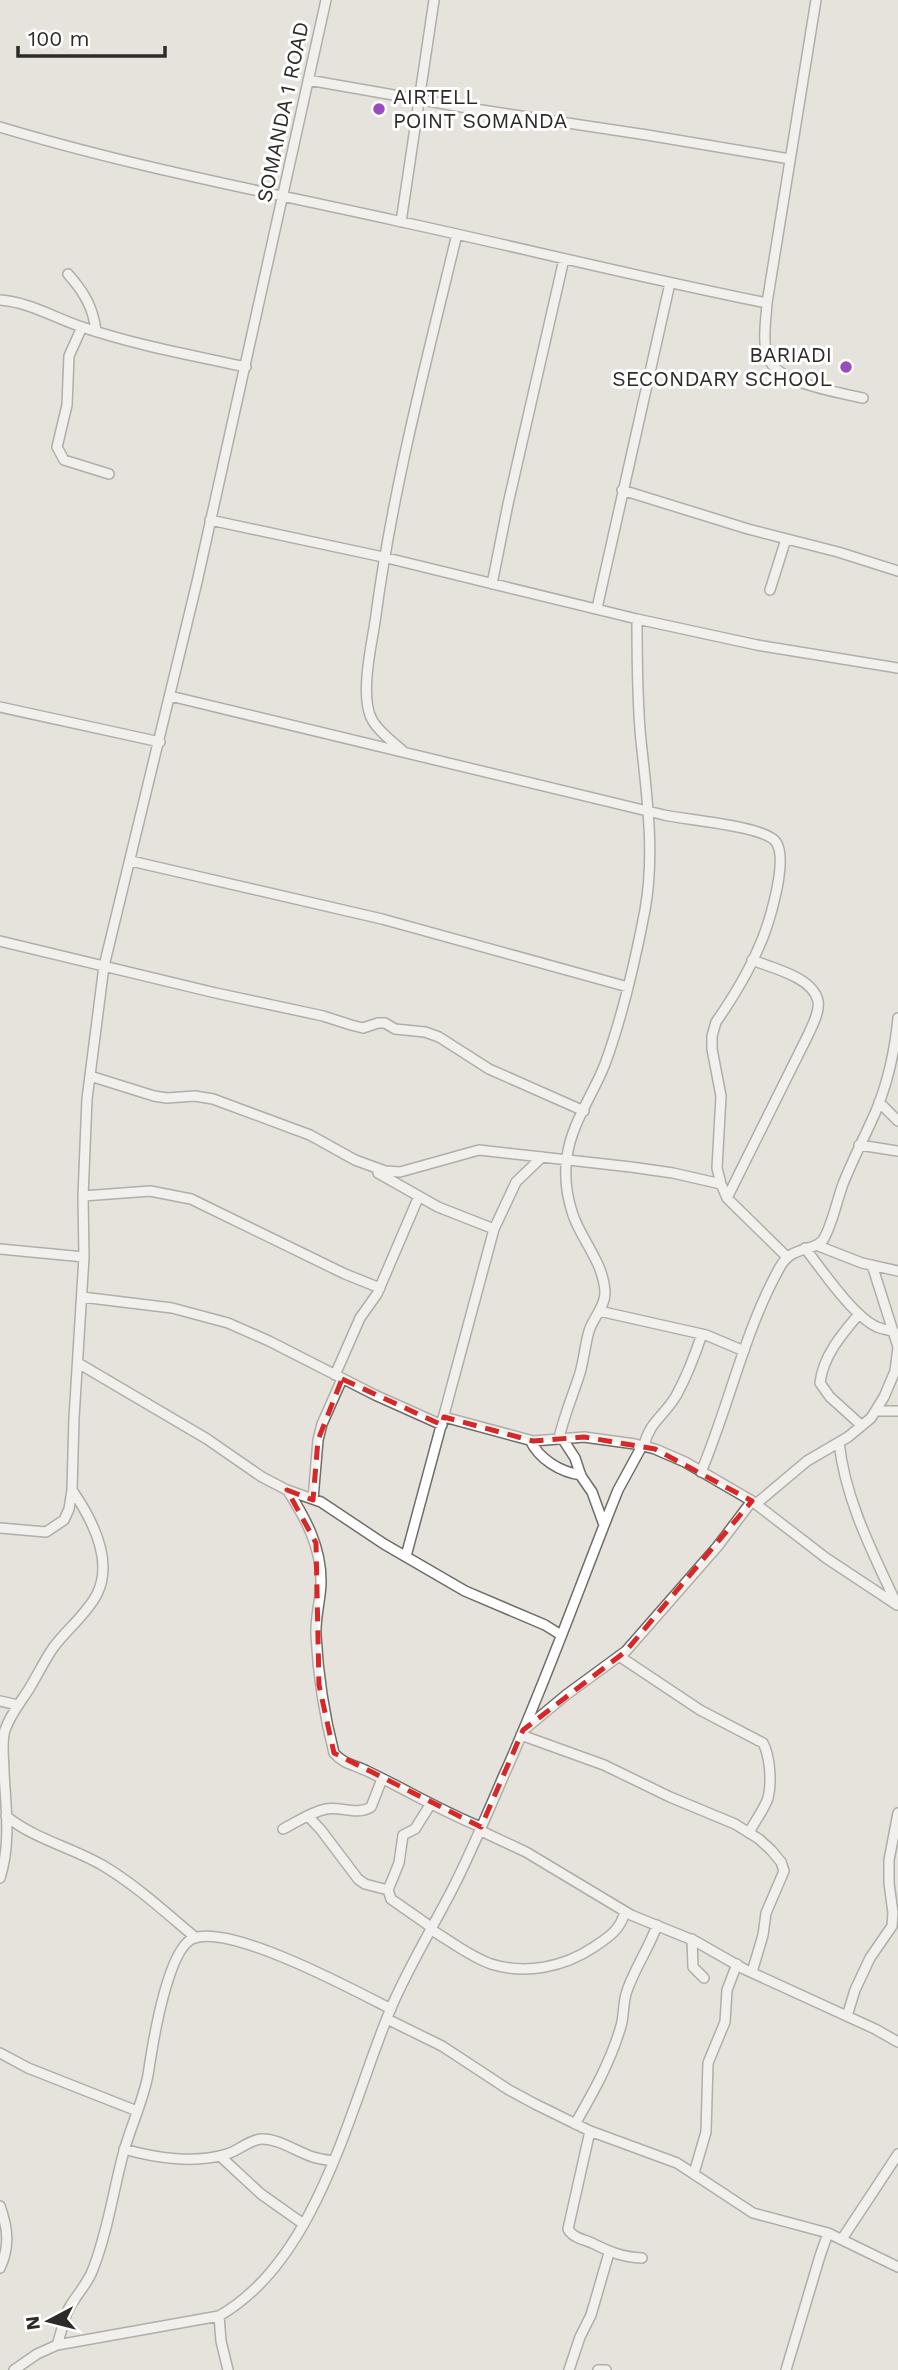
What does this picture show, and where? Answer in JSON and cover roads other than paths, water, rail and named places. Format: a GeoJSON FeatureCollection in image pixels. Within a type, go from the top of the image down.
{"type":"FeatureCollection","features":[{"type":"Feature","properties":{"kind":"street","name":"SOMANDA 1 ROAD"},"geometry":{"type":"LineString","coordinates":[[0,1528],[46,1532],[64,1520],[69,1509],[84,1256],[83,1196],[90,1076],[104,965],[160,742],[326,0]]}},
{"type":"Feature","properties":{"kind":"street"},"geometry":{"type":"LineString","coordinates":[[401,222],[434,0]]}},
{"type":"Feature","properties":{"kind":"street"},"geometry":{"type":"LineString","coordinates":[[816,0],[767,303],[765,335],[768,357],[774,368],[786,377],[863,398]]}},
{"type":"Feature","properties":{"kind":"street"},"geometry":{"type":"LineString","coordinates":[[308,80],[790,159]]}},
{"type":"Feature","properties":{"kind":"street"},"geometry":{"type":"LineString","coordinates":[[0,128],[108,158],[767,303]]}},
{"type":"Feature","properties":{"kind":"street"},"geometry":{"type":"LineString","coordinates":[[405,752],[379,729],[369,714],[367,697],[383,557],[419,389],[457,234]]}},
{"type":"Feature","properties":{"kind":"street"},"geometry":{"type":"LineString","coordinates":[[492,584],[564,259]]}},
{"type":"Feature","properties":{"kind":"street"},"geometry":{"type":"LineString","coordinates":[[68,274],[90,303],[96,331]]}},
{"type":"Feature","properties":{"kind":"street"},"geometry":{"type":"LineString","coordinates":[[597,608],[670,283]]}},
{"type":"Feature","properties":{"kind":"street"},"geometry":{"type":"LineString","coordinates":[[0,300],[28,305],[96,331],[188,355],[246,366]]}},
{"type":"Feature","properties":{"kind":"street"},"geometry":{"type":"LineString","coordinates":[[82,327],[69,356],[67,405],[57,447],[64,460],[109,474]]}},
{"type":"Feature","properties":{"kind":"street"},"geometry":{"type":"LineString","coordinates":[[622,491],[898,570]]}},
{"type":"Feature","properties":{"kind":"street"},"geometry":{"type":"LineString","coordinates":[[210,520],[383,557],[637,620],[757,645],[898,668]]}},
{"type":"Feature","properties":{"kind":"street"},"geometry":{"type":"LineString","coordinates":[[770,590],[786,539]]}},
{"type":"Feature","properties":{"kind":"street"},"geometry":{"type":"LineString","coordinates":[[560,1438],[581,1370],[589,1333],[605,1294],[595,1258],[573,1216],[566,1184],[566,1161],[573,1134],[604,1066],[628,987],[650,875],[637,680],[637,620]]}},
{"type":"Feature","properties":{"kind":"street"},"geometry":{"type":"LineString","coordinates":[[170,696],[591,799],[680,819],[756,830],[771,836],[777,843],[782,863],[773,901],[759,948],[716,1022],[712,1049],[721,1096],[717,1168],[721,1184],[727,1198],[787,1257]]}},
{"type":"Feature","properties":{"kind":"street"},"geometry":{"type":"LineString","coordinates":[[3,708],[160,742]]}},
{"type":"Feature","properties":{"kind":"street"},"geometry":{"type":"LineString","coordinates":[[131,861],[382,919],[628,987]]}},
{"type":"Feature","properties":{"kind":"street"},"geometry":{"type":"LineString","coordinates":[[2,943],[323,1016],[363,1028],[385,1023],[395,1029],[425,1032],[439,1037],[501,1075],[583,1111]]}},
{"type":"Feature","properties":{"kind":"street"},"geometry":{"type":"LineString","coordinates":[[727,1198],[809,1033],[818,1006],[813,991],[802,981],[752,960]]}},
{"type":"Feature","properties":{"kind":"street"},"geometry":{"type":"LineString","coordinates":[[701,1472],[716,1438],[744,1352],[769,1290],[787,1257],[816,1245],[825,1237],[887,1079],[898,1018]]}},
{"type":"Feature","properties":{"kind":"street"},"geometry":{"type":"LineString","coordinates":[[90,1076],[154,1096],[213,1099],[310,1135],[438,1207],[494,1229]]}},
{"type":"Feature","properties":{"kind":"street"},"geometry":{"type":"LineString","coordinates":[[879,1102],[898,1121]]}},
{"type":"Feature","properties":{"kind":"street"},"geometry":{"type":"LineString","coordinates":[[859,1145],[898,1151]]}},
{"type":"Feature","properties":{"kind":"street"},"geometry":{"type":"LineString","coordinates":[[355,1160],[385,1171],[400,1172],[479,1150],[673,1173],[721,1184]]}},
{"type":"Feature","properties":{"kind":"street"},"geometry":{"type":"LineString","coordinates":[[406,1556],[494,1229],[516,1182],[542,1157]]}},
{"type":"Feature","properties":{"kind":"street"},"geometry":{"type":"LineString","coordinates":[[83,1196],[150,1191],[191,1199],[245,1223],[345,1275],[380,1288]]}},
{"type":"Feature","properties":{"kind":"street"},"geometry":{"type":"LineString","coordinates":[[313,1499],[322,1424],[360,1318],[380,1288],[419,1196]]}},
{"type":"Feature","properties":{"kind":"street"},"geometry":{"type":"LineString","coordinates":[[816,1245],[872,1265],[898,1271]]}},
{"type":"Feature","properties":{"kind":"street"},"geometry":{"type":"LineString","coordinates":[[806,1248],[859,1314],[878,1328],[894,1332]]}},
{"type":"Feature","properties":{"kind":"street"},"geometry":{"type":"LineString","coordinates":[[0,1249],[84,1256]]}},
{"type":"Feature","properties":{"kind":"street"},"geometry":{"type":"LineString","coordinates":[[522,1732],[619,1656],[666,1607],[754,1502],[807,1461],[871,1418],[895,1371],[898,1348],[872,1265]]}},
{"type":"Feature","properties":{"kind":"street"},"geometry":{"type":"LineString","coordinates":[[82,1297],[172,1308],[228,1323],[339,1377],[443,1421],[530,1440],[584,1437],[643,1446],[685,1462],[754,1502],[826,1558],[898,1606]]}},
{"type":"Feature","properties":{"kind":"street"},"geometry":{"type":"LineString","coordinates":[[599,1311],[702,1334],[744,1352]]}},
{"type":"Feature","properties":{"kind":"street"},"geometry":{"type":"LineString","coordinates":[[859,1314],[821,1369],[820,1383],[823,1390],[861,1425]]}},
{"type":"Feature","properties":{"kind":"street"},"geometry":{"type":"LineString","coordinates":[[14,2370],[37,2354],[57,2346],[219,2316],[235,2307],[264,2281],[284,2254],[334,2161],[391,2009],[453,1886],[522,1732],[618,1490],[643,1446],[648,1430],[680,1389],[702,1334]]}},
{"type":"Feature","properties":{"kind":"street"},"geometry":{"type":"LineString","coordinates":[[78,1363],[207,1439],[262,1477],[286,1490],[313,1499],[347,1518],[465,1591],[545,1625],[561,1635]]}},
{"type":"Feature","properties":{"kind":"street"},"geometry":{"type":"LineString","coordinates":[[876,1410],[898,1411]]}},
{"type":"Feature","properties":{"kind":"street"},"geometry":{"type":"LineString","coordinates":[[560,1438],[575,1458],[604,1525]]}},
{"type":"Feature","properties":{"kind":"street"},"geometry":{"type":"LineString","coordinates":[[530,1440],[534,1448],[549,1462],[571,1474],[581,1475]]}},
{"type":"Feature","properties":{"kind":"street"},"geometry":{"type":"LineString","coordinates":[[839,1442],[847,1485],[865,1534],[898,1606]]}},
{"type":"Feature","properties":{"kind":"street"},"geometry":{"type":"LineString","coordinates":[[0,1878],[6,1850],[5,1732],[52,1648],[96,1595],[102,1578],[98,1539],[88,1515],[72,1490]]}},
{"type":"Feature","properties":{"kind":"street"},"geometry":{"type":"LineString","coordinates":[[286,1490],[316,1543],[321,1582],[316,1634],[319,1685],[334,1753],[340,1760],[526,1852],[625,1912],[692,1939],[752,1972],[898,2042]]}},
{"type":"Feature","properties":{"kind":"street"},"geometry":{"type":"LineString","coordinates":[[619,1656],[700,1710],[763,1742],[769,1775],[767,1799],[749,1833]]}},
{"type":"Feature","properties":{"kind":"street"},"geometry":{"type":"LineString","coordinates":[[0,1701],[18,1705]]}},
{"type":"Feature","properties":{"kind":"street"},"geometry":{"type":"LineString","coordinates":[[522,1732],[604,1765],[735,1824],[771,1850],[781,1862],[784,1871],[768,1906],[752,1972]]}},
{"type":"Feature","properties":{"kind":"street"},"geometry":{"type":"LineString","coordinates":[[283,1829],[326,1809],[340,1808],[358,1812],[367,1810],[371,1807],[382,1779]]}},
{"type":"Feature","properties":{"kind":"street"},"geometry":{"type":"LineString","coordinates":[[430,1805],[419,1825],[403,1835],[399,1863],[388,1890],[391,1899],[431,1928],[493,1965],[540,1969],[580,1956],[610,1937],[618,1929],[625,1912]]}},
{"type":"Feature","properties":{"kind":"street"},"geometry":{"type":"LineString","coordinates":[[848,2016],[855,1990],[870,1958],[892,1926],[889,1860],[898,1813]]}},
{"type":"Feature","properties":{"kind":"street"},"geometry":{"type":"LineString","coordinates":[[308,1816],[358,1879],[365,1884],[388,1890]]}},
{"type":"Feature","properties":{"kind":"street"},"geometry":{"type":"LineString","coordinates":[[4,1819],[102,1866],[144,1895],[196,1938]]}},
{"type":"Feature","properties":{"kind":"street"},"geometry":{"type":"LineString","coordinates":[[575,2124],[609,2057],[622,2023],[626,1994],[657,1925]]}},
{"type":"Feature","properties":{"kind":"street"},"geometry":{"type":"LineString","coordinates":[[57,2346],[68,2311],[92,2274],[101,2248],[124,2149],[147,2080],[167,1979],[180,1951],[191,1939],[206,1936],[242,1941],[391,2009]]}},
{"type":"Feature","properties":{"kind":"street"},"geometry":{"type":"LineString","coordinates":[[692,1939],[693,1967],[704,1978]]}},
{"type":"Feature","properties":{"kind":"street"},"geometry":{"type":"LineString","coordinates":[[694,2173],[706,2132],[708,2063],[725,2022],[727,1990],[737,1964]]}},
{"type":"Feature","properties":{"kind":"street"},"geometry":{"type":"LineString","coordinates":[[387,2019],[442,2046],[509,2090],[575,2124],[677,2163],[753,2213],[828,2233],[898,2267]]}},
{"type":"Feature","properties":{"kind":"street"},"geometry":{"type":"LineString","coordinates":[[0,2053],[49,2077],[137,2112]]}},
{"type":"Feature","properties":{"kind":"street"},"geometry":{"type":"LineString","coordinates":[[590,2131],[568,2229],[573,2236],[609,2253],[625,2258],[642,2258]]}},
{"type":"Feature","properties":{"kind":"street"},"geometry":{"type":"LineString","coordinates":[[124,2149],[143,2155],[165,2157],[220,2156],[260,2139],[313,2157],[334,2161]]}},
{"type":"Feature","properties":{"kind":"street"},"geometry":{"type":"LineString","coordinates":[[842,2239],[898,2154]]}},
{"type":"Feature","properties":{"kind":"street"},"geometry":{"type":"LineString","coordinates":[[220,2156],[261,2194],[302,2224]]}},
{"type":"Feature","properties":{"kind":"street"},"geometry":{"type":"LineString","coordinates":[[0,2206],[8,2239],[6,2256],[0,2268]]}},
{"type":"Feature","properties":{"kind":"street"},"geometry":{"type":"LineString","coordinates":[[786,2370],[828,2233]]}},
{"type":"Feature","properties":{"kind":"street"},"geometry":{"type":"LineString","coordinates":[[569,2370],[591,2315],[609,2253]]}},
{"type":"Feature","properties":{"kind":"street"},"geometry":{"type":"LineString","coordinates":[[219,2316],[221,2341],[228,2370]]}},
{"type":"Feature","properties":{"kind":"street"},"geometry":{"type":"LineString","coordinates":[[598,2370],[606,2370]]}},
{"type":"Feature","properties":{"kind":"place","name":"AIRTELL POINT SOMANDA"},"geometry":{"type":"Point","coordinates":[379,109]}},
{"type":"Feature","properties":{"kind":"place","name":"BARIADI SECONDARY SCHOOL"},"geometry":{"type":"Point","coordinates":[846,367]}}]}
